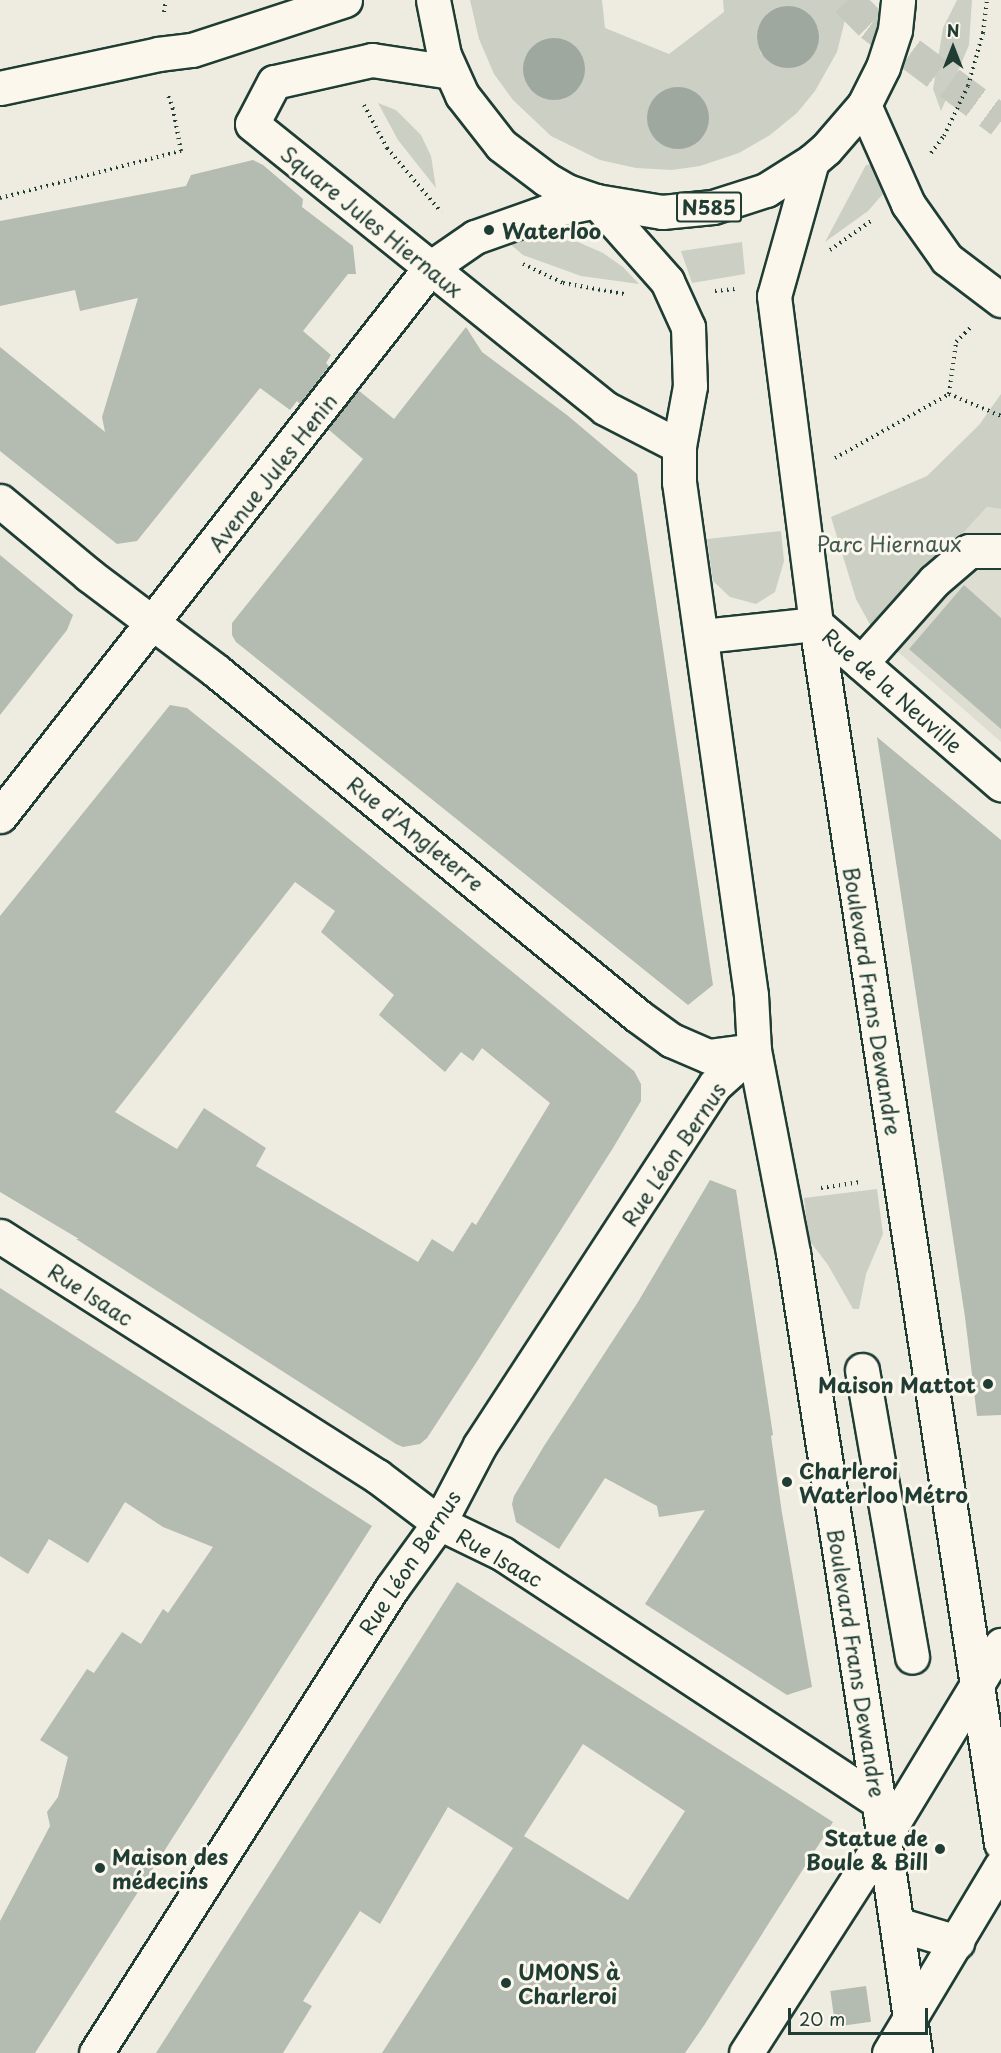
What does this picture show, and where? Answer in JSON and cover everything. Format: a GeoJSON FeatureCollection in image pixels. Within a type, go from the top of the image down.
{"type":"FeatureCollection","features":[{"type":"Feature","properties":{"kind":"main road"},"geometry":{"type":"LineString","coordinates":[[0,88],[158,54],[192,50],[345,0]]}},
{"type":"Feature","properties":{"kind":"main road","name":"N585"},"geometry":{"type":"LineString","coordinates":[[433,0],[444,55],[451,72],[468,105],[501,145],[546,179],[596,201],[662,212],[713,207],[766,190],[812,161],[826,149],[864,105],[883,67],[897,15]]}},
{"type":"Feature","properties":{"kind":"main road"},"geometry":{"type":"LineString","coordinates":[[897,15],[918,0]]}},
{"type":"Feature","properties":{"kind":"main road","name":"Square Jules Hiernaux"},"geometry":{"type":"LineString","coordinates":[[451,72],[372,60],[274,82],[252,124],[605,408],[679,446]]}},
{"type":"Feature","properties":{"kind":"main road"},"geometry":{"type":"LineString","coordinates":[[864,105],[908,204],[947,259],[1001,300]]}},
{"type":"Feature","properties":{"kind":"main road","name":"Boulevard Frans Dewandre"},"geometry":{"type":"LineString","coordinates":[[812,161],[774,296],[816,624],[1001,1843]]}},
{"type":"Feature","properties":{"kind":"main road","name":"Avenue Jules Henin"},"geometry":{"type":"LineString","coordinates":[[0,816],[430,268],[475,237],[548,212],[596,201]]}},
{"type":"Feature","properties":{"kind":"main road","name":"Boulevard Frans Dewandre"},"geometry":{"type":"LineString","coordinates":[[596,201],[667,281],[688,327],[690,386],[679,446],[679,482],[703,636],[752,995],[754,1050],[782,1193],[884,1838],[915,2053]]}},
{"type":"Feature","properties":{"kind":"main road","name":"Rue d'Angleterre"},"geometry":{"type":"LineString","coordinates":[[0,501],[90,575],[215,670],[638,1016],[672,1040],[708,1056],[754,1050]]}},
{"type":"Feature","properties":{"kind":"main road"},"geometry":{"type":"LineString","coordinates":[[861,663],[934,581],[969,551],[1001,551]]}},
{"type":"Feature","properties":{"kind":"main road","name":"Rue de la Neuville"},"geometry":{"type":"LineString","coordinates":[[703,636],[816,624],[1001,784]]}},
{"type":"Feature","properties":{"kind":"main road","name":"Rue Léon Bernus"},"geometry":{"type":"LineString","coordinates":[[96,2053],[392,1588],[439,1522],[480,1444],[715,1085],[754,1050]]}},
{"type":"Feature","properties":{"kind":"main road","name":"Rue Isaac"},"geometry":{"type":"LineString","coordinates":[[0,1236],[377,1476],[439,1522],[503,1554],[878,1802]]}},
{"type":"Feature","properties":{"kind":"main road"},"geometry":{"type":"LineString","coordinates":[[862,1370],[912,1657]]}},
{"type":"Feature","properties":{"kind":"main road"},"geometry":{"type":"LineString","coordinates":[[746,2053],[884,1838],[1001,1645]]}},
{"type":"Feature","properties":{"kind":"main road"},"geometry":{"type":"LineString","coordinates":[[889,2053],[1001,1866]]}},
{"type":"Feature","properties":{"kind":"main road"},"geometry":{"type":"LineString","coordinates":[[897,1924],[957,1942]]}},
{"type":"Feature","properties":{"kind":"path"},"geometry":{"type":"LineString","coordinates":[[0,198],[181,151],[173,109],[161,78],[158,54],[166,0]]}},
{"type":"Feature","properties":{"kind":"path"},"geometry":{"type":"LineString","coordinates":[[949,394],[956,342],[972,326]]}},
{"type":"Feature","properties":{"kind":"path"},"geometry":{"type":"LineString","coordinates":[[797,479],[949,394]]}},
{"type":"Feature","properties":{"kind":"path"},"geometry":{"type":"LineString","coordinates":[[949,394],[1001,416]]}},
{"type":"Feature","properties":{"kind":"path"},"geometry":{"type":"LineString","coordinates":[[782,1193],[900,1177]]}},
{"type":"Feature","properties":{"kind":"shaded area"},"geometry":{"type":"Polygon","coordinates":[[[788,6],[805,11],[810,15],[814,20],[819,37],[814,54],[810,59],[805,63],[788,68],[771,63],[766,59],[762,54],[757,37],[762,20],[766,15],[771,11],[788,6]]]}},
{"type":"Feature","properties":{"kind":"shaded area"},"geometry":{"type":"Polygon","coordinates":[[[554,38],[571,43],[576,47],[580,52],[585,69],[580,86],[576,91],[571,95],[554,100],[537,95],[532,91],[528,86],[523,69],[528,52],[532,47],[537,43],[554,38]]]}},
{"type":"Feature","properties":{"kind":"shaded area"},"geometry":{"type":"Polygon","coordinates":[[[678,87],[700,96],[709,118],[700,140],[678,149],[656,140],[647,118],[656,96],[678,87]]]}},
{"type":"Feature","properties":{"kind":"shaded area"},"geometry":{"type":"Polygon","coordinates":[[[987,507],[1001,509],[1001,742],[873,630],[987,507]]]}},
{"type":"Feature","properties":{"kind":"green space"},"geometry":{"type":"Polygon","coordinates":[[[470,0],[602,0],[605,28],[669,54],[724,12],[723,0],[850,0],[837,52],[815,91],[797,113],[770,135],[739,153],[700,166],[672,170],[636,168],[600,160],[551,136],[513,100],[494,74],[479,39],[470,0]],[[784,6],[768,14],[757,41],[761,54],[817,46],[818,28],[784,6]]]}},
{"type":"Feature","properties":{"kind":"green space"},"geometry":{"type":"Polygon","coordinates":[[[957,0],[972,0],[969,45],[941,111],[933,89],[943,28],[957,0]]]}},
{"type":"Feature","properties":{"kind":"green space"},"geometry":{"type":"Polygon","coordinates":[[[378,103],[396,110],[421,135],[431,156],[436,188],[398,140],[378,103]]]}},
{"type":"Feature","properties":{"kind":"green space"},"geometry":{"type":"Polygon","coordinates":[[[873,164],[883,194],[868,211],[825,242],[866,165],[873,164]]]}},
{"type":"Feature","properties":{"kind":"green space"},"geometry":{"type":"Polygon","coordinates":[[[549,238],[578,242],[603,253],[623,267],[639,284],[581,276],[523,255],[509,243],[522,239],[549,238]]]}},
{"type":"Feature","properties":{"kind":"green space"},"geometry":{"type":"Polygon","coordinates":[[[742,242],[745,274],[692,283],[681,251],[742,242]]]}},
{"type":"Feature","properties":{"kind":"green space","name":"Parc Hiernaux"},"geometry":{"type":"Polygon","coordinates":[[[1001,394],[1001,509],[987,507],[873,630],[856,599],[831,517],[927,476],[979,425],[1001,394]]]}},
{"type":"Feature","properties":{"kind":"green space"},"geometry":{"type":"Polygon","coordinates":[[[781,531],[784,561],[775,592],[756,604],[730,597],[713,581],[707,539],[781,531]]]}},
{"type":"Feature","properties":{"kind":"green space"},"geometry":{"type":"Polygon","coordinates":[[[877,1189],[883,1234],[866,1274],[859,1309],[853,1309],[828,1265],[809,1240],[804,1198],[877,1189]]]}},
{"type":"Feature","properties":{"kind":"building"},"geometry":{"type":"Polygon","coordinates":[[[253,160],[263,165],[303,199],[302,207],[353,246],[356,274],[348,274],[303,331],[331,355],[326,363],[329,366],[300,404],[297,401],[290,410],[260,388],[137,541],[117,544],[0,451],[0,347],[105,432],[102,417],[138,298],[80,311],[75,290],[0,306],[0,221],[186,186],[191,175],[253,160]]]}},
{"type":"Feature","properties":{"kind":"building"},"geometry":{"type":"Polygon","coordinates":[[[466,327],[482,352],[567,415],[637,474],[713,985],[688,1005],[236,642],[232,635],[232,623],[363,459],[328,429],[358,390],[394,419],[466,327]]]}},
{"type":"Feature","properties":{"kind":"building"},"geometry":{"type":"Polygon","coordinates":[[[0,555],[73,615],[67,630],[0,715],[0,555]]]}},
{"type":"Feature","properties":{"kind":"building"},"geometry":{"type":"Polygon","coordinates":[[[964,585],[1001,618],[1001,729],[909,649],[964,585]]]}},
{"type":"Feature","properties":{"kind":"building"},"geometry":{"type":"Polygon","coordinates":[[[170,705],[187,708],[634,1071],[641,1084],[641,1101],[476,1363],[427,1438],[420,1444],[403,1447],[396,1444],[76,1239],[79,1239],[0,1192],[0,916],[170,705]],[[295,882],[115,1112],[177,1149],[204,1108],[266,1148],[256,1166],[418,1262],[432,1239],[453,1252],[472,1222],[476,1225],[550,1103],[482,1048],[473,1061],[461,1052],[445,1072],[379,1015],[394,995],[321,932],[335,911],[295,882]]]}},
{"type":"Feature","properties":{"kind":"building"},"geometry":{"type":"Polygon","coordinates":[[[877,737],[1001,840],[1001,1415],[977,1416],[965,1317],[877,737]]]}},
{"type":"Feature","properties":{"kind":"building"},"geometry":{"type":"Polygon","coordinates":[[[710,1180],[736,1190],[773,1435],[771,1436],[782,1513],[812,1687],[787,1695],[645,1604],[705,1510],[659,1517],[657,1506],[605,1478],[559,1549],[516,1522],[512,1504],[514,1496],[544,1446],[638,1302],[710,1180]]]}},
{"type":"Feature","properties":{"kind":"building"},"geometry":{"type":"Polygon","coordinates":[[[0,1288],[372,1526],[35,2053],[0,2053],[0,1921],[50,1826],[47,1812],[58,1797],[68,1757],[40,1740],[87,1669],[94,1673],[122,1632],[141,1644],[163,1609],[168,1613],[213,1547],[163,1527],[125,1502],[88,1563],[49,1539],[28,1574],[0,1556],[0,1288]]]}},
{"type":"Feature","properties":{"kind":"building"},"geometry":{"type":"Polygon","coordinates":[[[457,1582],[833,1822],[685,2053],[382,2053],[513,1848],[448,1807],[380,1924],[360,1911],[303,2001],[312,2006],[283,2053],[156,2053],[457,1582]],[[583,1744],[524,1836],[628,1900],[685,1811],[583,1744]]]}},
{"type":"Feature","properties":{"kind":"building"},"geometry":{"type":"Polygon","coordinates":[[[866,1986],[871,2022],[835,2027],[830,1991],[866,1986]]]}},
{"type":"Feature","properties":{"kind":"tunnel"},"geometry":{"type":"LineString","coordinates":[[847,0],[871,24],[1001,121]]}},
{"type":"Feature","properties":{"kind":"place","name":"Waterloo"},"geometry":{"type":"Point","coordinates":[489,230]}},
{"type":"Feature","properties":{"kind":"place","name":"Maison Mattot"},"geometry":{"type":"Point","coordinates":[988,1384]}},
{"type":"Feature","properties":{"kind":"place","name":"Charleroi Waterloo Métro"},"geometry":{"type":"Point","coordinates":[787,1482]}},
{"type":"Feature","properties":{"kind":"place","name":"Statue de Boule & Bill"},"geometry":{"type":"Point","coordinates":[940,1849]}},
{"type":"Feature","properties":{"kind":"place","name":"Maison des médecins"},"geometry":{"type":"Point","coordinates":[100,1868]}},
{"type":"Feature","properties":{"kind":"place","name":"UMONS à Charleroi"},"geometry":{"type":"Point","coordinates":[506,1983]}}]}
